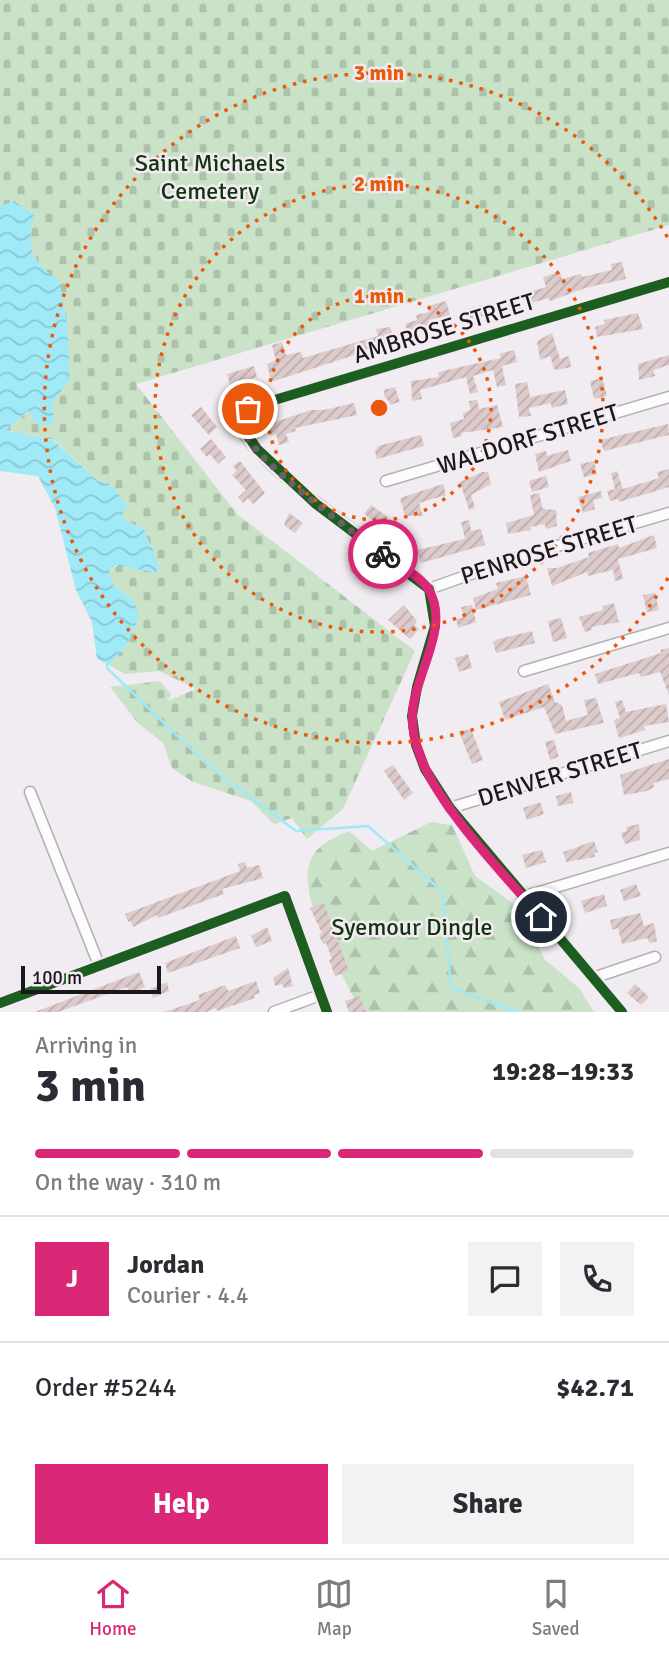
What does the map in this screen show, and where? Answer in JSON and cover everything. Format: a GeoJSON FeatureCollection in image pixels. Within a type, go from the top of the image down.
{"type":"FeatureCollection","features":[{"type":"Feature","properties":{"kind":"street","name":"AMBROSE STREET"},"geometry":{"type":"LineString","coordinates":[[429,589],[316,504],[257,449],[238,422],[239,415],[251,407],[669,282]]}},
{"type":"Feature","properties":{"kind":"street","name":"WALDORF STREET"},"geometry":{"type":"LineString","coordinates":[[386,481],[669,397]]}},
{"type":"Feature","properties":{"kind":"street","name":"PENROSE STREET"},"geometry":{"type":"LineString","coordinates":[[429,589],[509,560],[669,513]]}},
{"type":"Feature","properties":{"kind":"street"},"geometry":{"type":"LineString","coordinates":[[429,589],[435,626],[417,687],[412,723],[422,762],[450,807],[622,1012]]}},
{"type":"Feature","properties":{"kind":"street"},"geometry":{"type":"LineString","coordinates":[[524,671],[669,628]]}},
{"type":"Feature","properties":{"kind":"street","name":"DENVER STREET"},"geometry":{"type":"LineString","coordinates":[[450,807],[669,741]]}},
{"type":"Feature","properties":{"kind":"street"},"geometry":{"type":"LineString","coordinates":[[30,792],[99,965]]}},
{"type":"Feature","properties":{"kind":"street"},"geometry":{"type":"LineString","coordinates":[[523,897],[669,853]]}},
{"type":"Feature","properties":{"kind":"street"},"geometry":{"type":"LineString","coordinates":[[0,1003],[285,896],[327,1012]]}},
{"type":"Feature","properties":{"kind":"street"},"geometry":{"type":"LineString","coordinates":[[593,978],[655,957]]}},
{"type":"Feature","properties":{"kind":"street"},"geometry":{"type":"LineString","coordinates":[[274,1012],[320,995]]}},
{"type":"Feature","properties":{"kind":"green space","name":"Saint Michaels Cemetery"},"geometry":{"type":"Polygon","coordinates":[[[0,0],[669,0],[669,225],[136,384],[237,514],[415,651],[343,809],[307,839],[292,818],[274,824],[251,801],[193,782],[172,768],[163,743],[137,722],[110,687],[160,681],[171,694],[168,701],[196,689],[159,671],[125,674],[109,665],[126,647],[134,600],[113,585],[109,570],[151,550],[144,529],[121,518],[98,481],[54,440],[6,430],[29,411],[40,267],[28,240],[0,206],[0,0]]]}},
{"type":"Feature","properties":{"kind":"green space","name":"Syemour Dingle"},"geometry":{"type":"Polygon","coordinates":[[[431,822],[452,825],[475,876],[521,909],[544,959],[579,988],[594,1012],[361,1012],[315,915],[309,894],[311,859],[322,845],[349,831],[372,851],[431,822]]]}},
{"type":"Feature","properties":{"kind":"water"},"geometry":{"type":"Polygon","coordinates":[[[14,201],[34,215],[31,236],[33,253],[42,266],[59,280],[67,323],[70,380],[52,402],[54,425],[38,425],[28,411],[6,430],[53,440],[98,481],[110,484],[127,505],[121,518],[144,529],[159,565],[156,573],[116,565],[109,570],[113,585],[134,600],[139,617],[126,647],[109,665],[97,659],[92,622],[76,590],[55,508],[38,476],[0,471],[0,206],[14,201]]]}},
{"type":"Feature","properties":{"kind":"building"},"geometry":{"type":"Polygon","coordinates":[[[622,262],[626,279],[585,288],[550,301],[549,298],[531,303],[529,292],[546,287],[543,277],[560,272],[562,279],[581,274],[582,277],[612,270],[611,264],[622,262]]]}},
{"type":"Feature","properties":{"kind":"building"},"geometry":{"type":"Polygon","coordinates":[[[513,298],[516,309],[501,313],[498,301],[513,298]]]}},
{"type":"Feature","properties":{"kind":"building"},"geometry":{"type":"Polygon","coordinates":[[[446,301],[450,315],[429,320],[430,326],[408,334],[405,324],[417,320],[416,315],[429,312],[428,306],[446,301]]]}},
{"type":"Feature","properties":{"kind":"building"},"geometry":{"type":"Polygon","coordinates":[[[482,305],[484,316],[470,319],[468,309],[482,305]]]}},
{"type":"Feature","properties":{"kind":"building"},"geometry":{"type":"Polygon","coordinates":[[[638,313],[643,329],[597,337],[595,327],[605,324],[604,320],[638,313]]]}},
{"type":"Feature","properties":{"kind":"building"},"geometry":{"type":"Polygon","coordinates":[[[390,327],[395,342],[271,382],[267,364],[276,360],[272,345],[282,342],[286,355],[301,352],[303,358],[378,336],[376,329],[390,327]]]}},
{"type":"Feature","properties":{"kind":"building"},"geometry":{"type":"Polygon","coordinates":[[[552,333],[560,359],[569,356],[571,367],[554,369],[550,356],[540,360],[537,341],[552,333]]]}},
{"type":"Feature","properties":{"kind":"building"},"geometry":{"type":"Polygon","coordinates":[[[514,350],[517,362],[502,366],[506,385],[497,387],[493,370],[473,376],[478,392],[470,394],[466,377],[420,390],[422,399],[412,401],[411,381],[439,377],[438,372],[501,358],[499,354],[514,350]]]}},
{"type":"Feature","properties":{"kind":"building"},"geometry":{"type":"Polygon","coordinates":[[[669,355],[669,365],[653,370],[655,376],[639,380],[638,364],[669,355]]]}},
{"type":"Feature","properties":{"kind":"building"},"geometry":{"type":"Polygon","coordinates":[[[254,366],[257,377],[230,385],[227,374],[254,366]]]}},
{"type":"Feature","properties":{"kind":"building"},"geometry":{"type":"Polygon","coordinates":[[[602,378],[607,396],[594,399],[590,381],[602,378]]]}},
{"type":"Feature","properties":{"kind":"building"},"geometry":{"type":"Polygon","coordinates":[[[527,382],[530,397],[565,390],[568,404],[552,408],[551,403],[529,408],[531,416],[519,417],[515,384],[527,382]]]}},
{"type":"Feature","properties":{"kind":"building"},"geometry":{"type":"Polygon","coordinates":[[[395,387],[400,402],[386,406],[384,390],[395,387]]]}},
{"type":"Feature","properties":{"kind":"building"},"geometry":{"type":"Polygon","coordinates":[[[477,400],[479,409],[497,405],[503,427],[461,433],[462,436],[453,438],[450,423],[464,419],[463,413],[470,410],[469,401],[477,400]]]}},
{"type":"Feature","properties":{"kind":"building"},"geometry":{"type":"Polygon","coordinates":[[[354,403],[357,415],[295,428],[296,431],[286,434],[289,442],[279,445],[276,434],[270,436],[266,425],[311,410],[354,403]]]}},
{"type":"Feature","properties":{"kind":"building"},"geometry":{"type":"Polygon","coordinates":[[[201,407],[217,427],[209,435],[191,415],[201,407]]]}},
{"type":"Feature","properties":{"kind":"building"},"geometry":{"type":"Polygon","coordinates":[[[668,424],[669,435],[604,451],[600,440],[668,424]]]}},
{"type":"Feature","properties":{"kind":"building"},"geometry":{"type":"Polygon","coordinates":[[[421,435],[424,446],[377,459],[375,451],[378,446],[421,435]]]}},
{"type":"Feature","properties":{"kind":"building"},"geometry":{"type":"Polygon","coordinates":[[[211,439],[226,457],[218,464],[210,454],[207,457],[200,449],[211,439]]]}},
{"type":"Feature","properties":{"kind":"building"},"geometry":{"type":"Polygon","coordinates":[[[568,450],[571,461],[539,472],[535,454],[546,451],[547,456],[568,450]]]}},
{"type":"Feature","properties":{"kind":"building"},"geometry":{"type":"Polygon","coordinates":[[[240,461],[265,493],[253,504],[248,498],[243,503],[238,497],[246,490],[232,475],[237,471],[233,466],[240,461]]]}},
{"type":"Feature","properties":{"kind":"building"},"geometry":{"type":"Polygon","coordinates":[[[594,461],[597,474],[584,477],[580,464],[594,461]]]}},
{"type":"Feature","properties":{"kind":"building"},"geometry":{"type":"Polygon","coordinates":[[[669,469],[669,487],[619,502],[618,499],[610,501],[607,491],[615,489],[611,473],[617,471],[623,489],[659,478],[657,472],[669,469]]]}},
{"type":"Feature","properties":{"kind":"building"},"geometry":{"type":"Polygon","coordinates":[[[488,472],[491,484],[471,495],[475,508],[469,510],[460,482],[488,472]]]}},
{"type":"Feature","properties":{"kind":"building"},"geometry":{"type":"Polygon","coordinates":[[[546,476],[549,487],[532,492],[529,481],[546,476]]]}},
{"type":"Feature","properties":{"kind":"building"},"geometry":{"type":"Polygon","coordinates":[[[443,484],[446,495],[419,503],[423,516],[405,516],[400,498],[443,484]]]}},
{"type":"Feature","properties":{"kind":"building"},"geometry":{"type":"Polygon","coordinates":[[[601,491],[602,498],[593,500],[595,509],[583,513],[578,497],[601,491]]]}},
{"type":"Feature","properties":{"kind":"building"},"geometry":{"type":"Polygon","coordinates":[[[539,493],[543,509],[556,510],[557,526],[546,529],[545,524],[530,527],[531,530],[508,534],[506,523],[534,515],[530,495],[539,493]]]}},
{"type":"Feature","properties":{"kind":"building"},"geometry":{"type":"Polygon","coordinates":[[[371,505],[388,517],[381,527],[364,514],[371,505]]]}},
{"type":"Feature","properties":{"kind":"building"},"geometry":{"type":"Polygon","coordinates":[[[289,513],[303,523],[295,533],[284,525],[289,513]]]}},
{"type":"Feature","properties":{"kind":"building"},"geometry":{"type":"Polygon","coordinates":[[[469,520],[471,531],[481,529],[485,545],[421,563],[417,550],[465,539],[461,522],[469,520]]]}},
{"type":"Feature","properties":{"kind":"building"},"geometry":{"type":"Polygon","coordinates":[[[654,535],[657,548],[618,559],[623,579],[615,581],[613,570],[588,576],[587,572],[552,586],[547,568],[557,568],[589,557],[588,553],[618,544],[619,548],[654,535]]]}},
{"type":"Feature","properties":{"kind":"building"},"geometry":{"type":"Polygon","coordinates":[[[360,557],[367,563],[357,576],[349,570],[360,557]]]}},
{"type":"Feature","properties":{"kind":"building"},"geometry":{"type":"Polygon","coordinates":[[[526,576],[531,595],[476,610],[473,598],[498,589],[496,583],[526,576]]]}},
{"type":"Feature","properties":{"kind":"building"},"geometry":{"type":"Polygon","coordinates":[[[655,593],[659,610],[647,612],[643,595],[655,593]]]}},
{"type":"Feature","properties":{"kind":"building"},"geometry":{"type":"Polygon","coordinates":[[[614,603],[619,622],[591,627],[592,630],[585,632],[579,617],[603,610],[602,606],[614,603]]]}},
{"type":"Feature","properties":{"kind":"building"},"geometry":{"type":"Polygon","coordinates":[[[404,605],[417,621],[414,625],[419,629],[410,639],[388,620],[404,605]]]}},
{"type":"Feature","properties":{"kind":"building"},"geometry":{"type":"Polygon","coordinates":[[[472,605],[476,622],[458,628],[456,619],[464,617],[461,607],[472,605]]]}},
{"type":"Feature","properties":{"kind":"building"},"geometry":{"type":"Polygon","coordinates":[[[561,618],[567,638],[553,642],[548,621],[561,618]]]}},
{"type":"Feature","properties":{"kind":"building"},"geometry":{"type":"Polygon","coordinates":[[[532,631],[535,643],[496,653],[493,642],[532,631]]]}},
{"type":"Feature","properties":{"kind":"building"},"geometry":{"type":"Polygon","coordinates":[[[669,648],[669,695],[660,672],[641,677],[639,673],[598,684],[595,674],[669,648]]]}},
{"type":"Feature","properties":{"kind":"building"},"geometry":{"type":"Polygon","coordinates":[[[468,654],[472,668],[459,672],[455,658],[468,654]]]}},
{"type":"Feature","properties":{"kind":"building"},"geometry":{"type":"Polygon","coordinates":[[[548,684],[555,702],[562,705],[566,721],[588,715],[584,700],[596,698],[604,723],[555,734],[544,707],[505,720],[499,702],[548,684]]]}},
{"type":"Feature","properties":{"kind":"building"},"geometry":{"type":"Polygon","coordinates":[[[622,700],[626,712],[666,704],[669,722],[644,726],[645,730],[619,738],[614,720],[620,718],[615,702],[622,700]]]}},
{"type":"Feature","properties":{"kind":"building"},"geometry":{"type":"Polygon","coordinates":[[[471,729],[483,760],[472,764],[459,732],[471,729]]]}},
{"type":"Feature","properties":{"kind":"building"},"geometry":{"type":"Polygon","coordinates":[[[554,740],[559,757],[550,760],[545,742],[554,740]]]}},
{"type":"Feature","properties":{"kind":"building"},"geometry":{"type":"Polygon","coordinates":[[[669,759],[669,779],[653,783],[654,787],[647,791],[624,795],[620,775],[669,759]]]}},
{"type":"Feature","properties":{"kind":"building"},"geometry":{"type":"Polygon","coordinates":[[[393,765],[413,793],[404,800],[384,771],[393,765]]]}},
{"type":"Feature","properties":{"kind":"building"},"geometry":{"type":"Polygon","coordinates":[[[571,792],[573,803],[558,806],[556,796],[571,792]]]}},
{"type":"Feature","properties":{"kind":"building"},"geometry":{"type":"Polygon","coordinates":[[[540,802],[544,814],[527,820],[523,808],[540,802]]]}},
{"type":"Feature","properties":{"kind":"building"},"geometry":{"type":"Polygon","coordinates":[[[639,824],[640,840],[625,844],[621,833],[627,831],[626,827],[639,824]]]}},
{"type":"Feature","properties":{"kind":"building"},"geometry":{"type":"Polygon","coordinates":[[[594,841],[598,852],[594,853],[595,857],[566,862],[563,852],[594,841]]]}},
{"type":"Feature","properties":{"kind":"building"},"geometry":{"type":"Polygon","coordinates":[[[542,850],[546,862],[526,868],[522,855],[542,850]]]}},
{"type":"Feature","properties":{"kind":"building"},"geometry":{"type":"Polygon","coordinates":[[[245,862],[247,868],[259,865],[263,878],[222,889],[224,894],[158,918],[157,915],[133,927],[131,921],[128,922],[125,914],[240,871],[238,864],[245,862]]]}},
{"type":"Feature","properties":{"kind":"building"},"geometry":{"type":"Polygon","coordinates":[[[636,884],[641,896],[624,901],[620,890],[636,884]]]}},
{"type":"Feature","properties":{"kind":"building"},"geometry":{"type":"Polygon","coordinates":[[[604,894],[607,906],[585,913],[581,901],[604,894]]]}},
{"type":"Feature","properties":{"kind":"building"},"geometry":{"type":"Polygon","coordinates":[[[324,904],[349,971],[335,976],[329,960],[332,959],[326,943],[323,944],[319,935],[322,933],[310,908],[324,904]]]}},
{"type":"Feature","properties":{"kind":"building"},"geometry":{"type":"Polygon","coordinates":[[[640,913],[644,926],[654,923],[657,941],[650,943],[647,938],[622,944],[618,928],[612,930],[610,920],[640,913]]]}},
{"type":"Feature","properties":{"kind":"building"},"geometry":{"type":"Polygon","coordinates":[[[267,927],[272,941],[256,947],[251,936],[267,927]]]}},
{"type":"Feature","properties":{"kind":"building"},"geometry":{"type":"Polygon","coordinates":[[[236,936],[240,948],[168,973],[165,963],[236,936]]]}},
{"type":"Feature","properties":{"kind":"building"},"geometry":{"type":"Polygon","coordinates":[[[288,968],[293,986],[275,986],[273,978],[288,968]]]}},
{"type":"Feature","properties":{"kind":"building"},"geometry":{"type":"Polygon","coordinates":[[[139,972],[145,987],[134,992],[129,992],[127,987],[58,1012],[35,1012],[139,972]]]}},
{"type":"Feature","properties":{"kind":"building"},"geometry":{"type":"Polygon","coordinates":[[[256,981],[260,993],[254,995],[255,998],[217,1011],[216,1008],[206,1012],[164,1012],[200,1000],[198,995],[225,985],[228,991],[256,981]]]}},
{"type":"Feature","properties":{"kind":"building"},"geometry":{"type":"Polygon","coordinates":[[[167,982],[169,991],[153,998],[150,989],[167,982]]]}},
{"type":"Feature","properties":{"kind":"building"},"geometry":{"type":"Polygon","coordinates":[[[635,984],[649,997],[641,1005],[627,993],[635,984]]]}},
{"type":"Feature","properties":{"kind":"building"},"geometry":{"type":"Polygon","coordinates":[[[360,996],[366,1012],[349,1012],[345,1001],[360,996]]]}},
{"type":"Feature","properties":{"kind":"waterway"},"geometry":{"type":"LineString","coordinates":[[107,663],[107,668],[211,768],[296,831],[368,826],[443,892],[451,988],[518,1012]]}},
{"type":"Feature","properties":{"kind":"cycle path"},"geometry":{"type":"LineString","coordinates":[[622,1012],[450,808],[425,769],[416,745],[412,716],[417,687],[435,626],[429,589],[316,504],[257,449],[237,419],[240,413],[251,407],[669,282]]}},
{"type":"Feature","properties":{"kind":"cycle path"},"geometry":{"type":"LineString","coordinates":[[0,1003],[285,896],[327,1012]]}},
{"type":"Feature","properties":{"kind":"way so far"},"geometry":{"type":"LineString","coordinates":[[248,409],[237,416],[237,419],[243,432],[257,449],[316,504],[383,554]]}},
{"type":"Feature","properties":{"kind":"route"},"geometry":{"type":"LineString","coordinates":[[383,554],[425,585],[431,593],[434,633],[417,687],[412,723],[422,762],[450,807],[541,917]]}}]}
